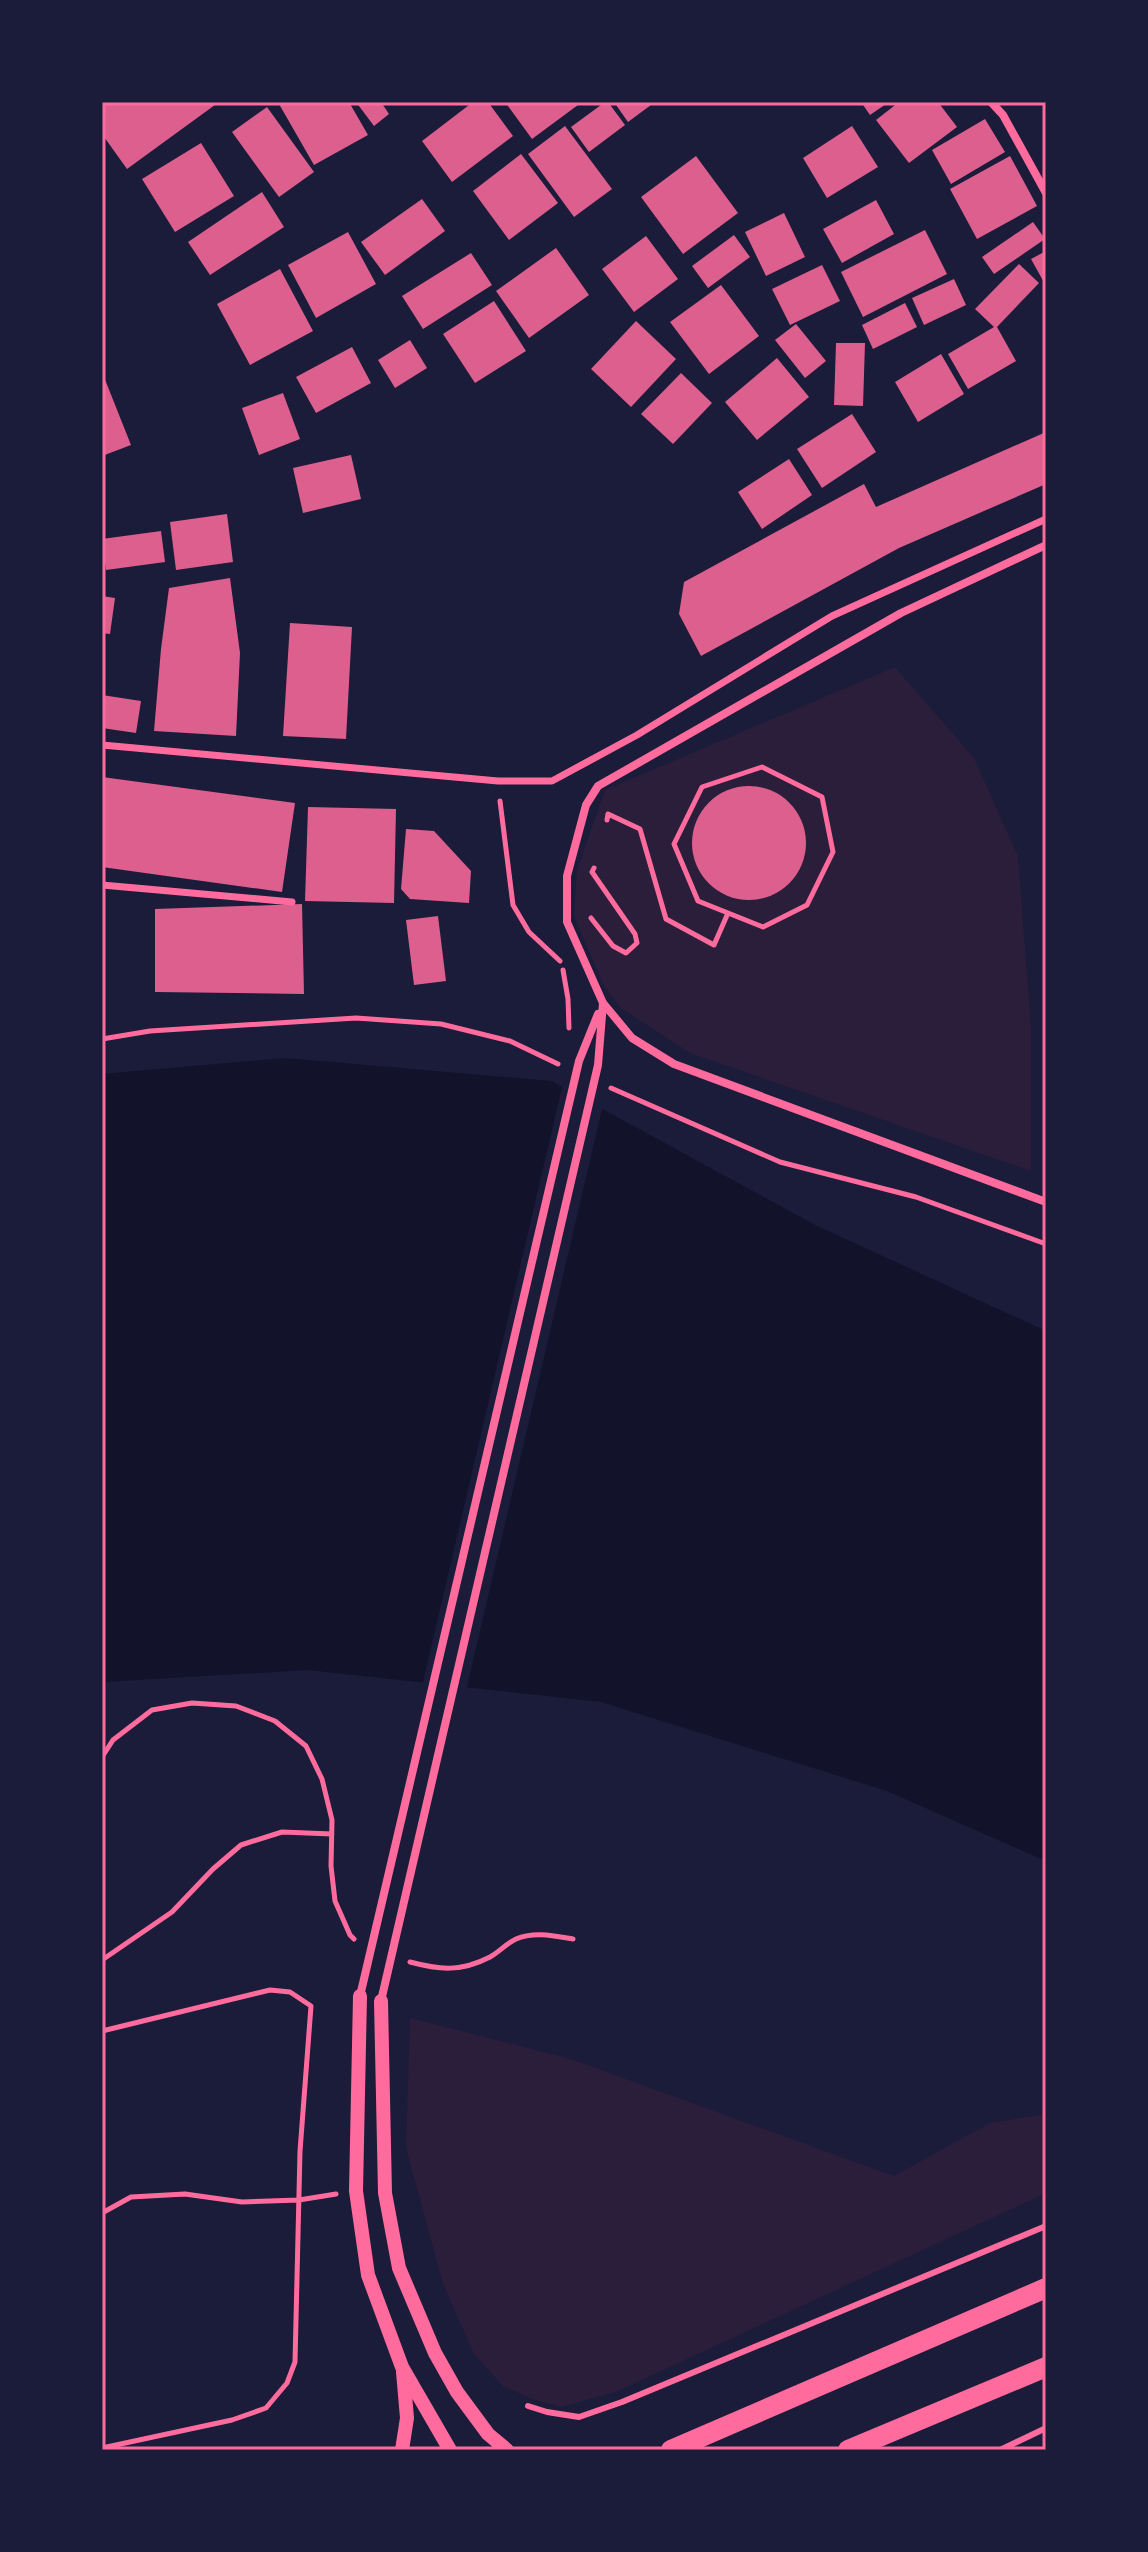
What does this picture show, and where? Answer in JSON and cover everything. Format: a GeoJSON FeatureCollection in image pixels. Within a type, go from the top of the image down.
{"type":"FeatureCollection","features":[{"type":"Feature","properties":{"kind":"main road"},"geometry":{"type":"LineString","coordinates":[[671,2450],[1046,2288]]}},
{"type":"Feature","properties":{"kind":"main road"},"geometry":{"type":"LineString","coordinates":[[848,2450],[1046,2367]]}},
{"type":"Feature","properties":{"kind":"main road"},"geometry":{"type":"LineString","coordinates":[[874,2450],[897,2429]]}},
{"type":"Feature","properties":{"kind":"street"},"geometry":{"type":"LineString","coordinates":[[991,102],[1003,115],[1046,193]]}},
{"type":"Feature","properties":{"kind":"street"},"geometry":{"type":"LineString","coordinates":[[102,745],[498,781],[552,781],[637,735],[832,616],[1046,519]]}},
{"type":"Feature","properties":{"kind":"street"},"geometry":{"type":"LineString","coordinates":[[1046,545],[901,613],[598,786],[586,805],[567,876],[567,922],[603,1003],[632,1038],[674,1064],[1046,1202]]}},
{"type":"Feature","properties":{"kind":"street"},"geometry":{"type":"LineString","coordinates":[[102,885],[292,902]]}},
{"type":"Feature","properties":{"kind":"street"},"geometry":{"type":"LineString","coordinates":[[450,2450],[402,2367],[368,2275],[356,2191],[360,1996],[579,1061],[603,1003]]}},
{"type":"Feature","properties":{"kind":"street"},"geometry":{"type":"LineString","coordinates":[[507,2450],[488,2434],[457,2392],[435,2353],[399,2268],[385,2193],[381,2001],[598,1065],[603,1003]]}},
{"type":"Feature","properties":{"kind":"street"},"geometry":{"type":"LineString","coordinates":[[402,2367],[407,2418],[402,2450]]}},
{"type":"Feature","properties":{"kind":"lane"},"geometry":{"type":"LineString","coordinates":[[528,2406],[579,2417],[1046,2226]]}},
{"type":"Feature","properties":{"kind":"lane"},"geometry":{"type":"LineString","coordinates":[[1000,2450],[1046,2428]]}},
{"type":"Feature","properties":{"kind":"path"},"geometry":{"type":"LineString","coordinates":[[762,767],[822,797],[833,852],[807,905],[763,927],[728,913],[698,901],[674,844],[702,787],[762,767]]}},
{"type":"Feature","properties":{"kind":"path"},"geometry":{"type":"LineString","coordinates":[[498,781],[513,905],[529,932],[562,963],[570,1037]]}},
{"type":"Feature","properties":{"kind":"path"},"geometry":{"type":"LineString","coordinates":[[604,829],[608,814],[640,829],[666,919],[714,945],[728,913]]}},
{"type":"Feature","properties":{"kind":"path"},"geometry":{"type":"LineString","coordinates":[[585,910],[613,946],[626,953],[637,943],[635,934],[592,872],[596,858]]}},
{"type":"Feature","properties":{"kind":"path"},"geometry":{"type":"LineString","coordinates":[[102,1039],[150,1031],[356,1018],[441,1024],[510,1041],[572,1070]]}},
{"type":"Feature","properties":{"kind":"path"},"geometry":{"type":"LineString","coordinates":[[599,1082],[780,1162],[916,1197],[1046,1244]]}},
{"type":"Feature","properties":{"kind":"path"},"geometry":{"type":"LineString","coordinates":[[102,1757],[113,1740],[152,1710],[192,1703],[236,1706],[275,1721],[306,1746],[322,1779],[332,1820],[331,1866],[335,1901],[350,1935],[357,1942]]}},
{"type":"Feature","properties":{"kind":"path"},"geometry":{"type":"LineString","coordinates":[[102,1960],[172,1912],[241,1845],[282,1832],[332,1834]]}},
{"type":"Feature","properties":{"kind":"path"},"geometry":{"type":"LineString","coordinates":[[402,1960],[427,1967],[460,1969],[491,1957],[517,1939],[542,1934],[573,1939]]}},
{"type":"Feature","properties":{"kind":"path"},"geometry":{"type":"LineString","coordinates":[[102,2031],[270,1990],[290,1992],[311,2006],[300,2151],[295,2362],[287,2383],[266,2408],[232,2420],[102,2448]]}},
{"type":"Feature","properties":{"kind":"path"},"geometry":{"type":"LineString","coordinates":[[102,2213],[131,2197],[185,2194],[242,2202],[299,2200],[356,2191]]}},
{"type":"Feature","properties":{"kind":"shaded area"},"geometry":{"type":"Polygon","coordinates":[[[895,667],[974,758],[1018,856],[1031,1027],[1031,1171],[690,1053],[621,1008],[604,986],[574,916],[577,870],[605,790],[895,667]]]}},
{"type":"Feature","properties":{"kind":"shaded area"},"geometry":{"type":"Polygon","coordinates":[[[285,1058],[551,1081],[815,1225],[1046,1331],[1046,1861],[887,1791],[601,1702],[308,1670],[102,1682],[102,1074],[285,1058]]]}},
{"type":"Feature","properties":{"kind":"shaded area"},"geometry":{"type":"Polygon","coordinates":[[[410,2018],[571,2059],[894,2176],[990,2123],[1046,2114],[1046,2193],[618,2391],[562,2407],[532,2399],[503,2386],[474,2354],[443,2284],[406,2148],[410,2018]]]}},
{"type":"Feature","properties":{"kind":"pier"},"geometry":{"type":"Polygon","coordinates":[[[563,1083],[603,1105],[466,1691],[422,1686],[563,1083]]]}},
{"type":"Feature","properties":{"kind":"building"},"geometry":{"type":"Polygon","coordinates":[[[106,102],[219,102],[127,169],[102,134],[102,105],[106,102]]]}},
{"type":"Feature","properties":{"kind":"building"},"geometry":{"type":"Polygon","coordinates":[[[349,102],[368,135],[314,165],[279,104],[349,102]]]}},
{"type":"Feature","properties":{"kind":"building"},"geometry":{"type":"Polygon","coordinates":[[[356,102],[381,102],[389,114],[374,126],[356,102]]]}},
{"type":"Feature","properties":{"kind":"building"},"geometry":{"type":"Polygon","coordinates":[[[473,102],[488,102],[513,136],[452,182],[422,141],[473,102]]]}},
{"type":"Feature","properties":{"kind":"building"},"geometry":{"type":"Polygon","coordinates":[[[505,102],[582,102],[532,139],[505,102]]]}},
{"type":"Feature","properties":{"kind":"building"},"geometry":{"type":"Polygon","coordinates":[[[605,102],[625,125],[589,152],[571,127],[605,102]]]}},
{"type":"Feature","properties":{"kind":"building"},"geometry":{"type":"Polygon","coordinates":[[[614,102],[655,102],[628,122],[614,102]]]}},
{"type":"Feature","properties":{"kind":"building"},"geometry":{"type":"Polygon","coordinates":[[[861,102],[889,102],[870,115],[861,102]]]}},
{"type":"Feature","properties":{"kind":"building"},"geometry":{"type":"Polygon","coordinates":[[[899,102],[938,102],[957,127],[909,163],[876,120],[899,102]]]}},
{"type":"Feature","properties":{"kind":"building"},"geometry":{"type":"Polygon","coordinates":[[[267,107],[314,172],[279,197],[232,132],[267,107]]]}},
{"type":"Feature","properties":{"kind":"building"},"geometry":{"type":"Polygon","coordinates":[[[985,119],[1005,152],[951,184],[932,150],[985,119]]]}},
{"type":"Feature","properties":{"kind":"building"},"geometry":{"type":"Polygon","coordinates":[[[565,126],[612,189],[574,217],[528,154],[565,126]]]}},
{"type":"Feature","properties":{"kind":"building"},"geometry":{"type":"Polygon","coordinates":[[[852,126],[878,167],[827,198],[803,158],[852,126]]]}},
{"type":"Feature","properties":{"kind":"building"},"geometry":{"type":"Polygon","coordinates":[[[201,143],[234,196],[175,232],[142,179],[201,143]]]}},
{"type":"Feature","properties":{"kind":"building"},"geometry":{"type":"Polygon","coordinates":[[[521,154],[558,203],[509,240],[473,191],[521,154]]]}},
{"type":"Feature","properties":{"kind":"building"},"geometry":{"type":"Polygon","coordinates":[[[696,156],[738,213],[683,254],[641,197],[696,156]]]}},
{"type":"Feature","properties":{"kind":"building"},"geometry":{"type":"Polygon","coordinates":[[[1010,156],[1037,206],[977,239],[950,189],[1010,156]]]}},
{"type":"Feature","properties":{"kind":"building"},"geometry":{"type":"Polygon","coordinates":[[[262,192],[284,227],[210,275],[188,242],[262,192]]]}},
{"type":"Feature","properties":{"kind":"building"},"geometry":{"type":"Polygon","coordinates":[[[422,199],[445,231],[385,275],[361,242],[422,199]]]}},
{"type":"Feature","properties":{"kind":"building"},"geometry":{"type":"Polygon","coordinates":[[[876,200],[894,234],[842,263],[823,229],[876,200]]]}},
{"type":"Feature","properties":{"kind":"building"},"geometry":{"type":"Polygon","coordinates":[[[784,213],[805,257],[766,276],[745,232],[784,213]]]}},
{"type":"Feature","properties":{"kind":"building"},"geometry":{"type":"Polygon","coordinates":[[[1033,222],[1045,239],[994,274],[982,257],[1033,222]]]}},
{"type":"Feature","properties":{"kind":"building"},"geometry":{"type":"Polygon","coordinates":[[[925,230],[947,274],[863,317],[841,272],[925,230]]]}},
{"type":"Feature","properties":{"kind":"building"},"geometry":{"type":"Polygon","coordinates":[[[348,232],[376,284],[316,318],[288,265],[348,232]]]}},
{"type":"Feature","properties":{"kind":"building"},"geometry":{"type":"Polygon","coordinates":[[[734,235],[750,257],[708,288],[692,266],[734,235]]]}},
{"type":"Feature","properties":{"kind":"building"},"geometry":{"type":"Polygon","coordinates":[[[646,236],[678,279],[634,312],[602,269],[646,236]]]}},
{"type":"Feature","properties":{"kind":"building"},"geometry":{"type":"Polygon","coordinates":[[[556,248],[589,295],[529,338],[496,291],[556,248]]]}},
{"type":"Feature","properties":{"kind":"building"},"geometry":{"type":"Polygon","coordinates":[[[1046,251],[1046,286],[1031,259],[1046,251]]]}},
{"type":"Feature","properties":{"kind":"building"},"geometry":{"type":"Polygon","coordinates":[[[471,253],[492,285],[423,329],[402,296],[471,253]]]}},
{"type":"Feature","properties":{"kind":"building"},"geometry":{"type":"Polygon","coordinates":[[[1019,264],[1039,283],[997,327],[1016,361],[968,389],[948,354],[994,327],[975,309],[1019,264]]]}},
{"type":"Feature","properties":{"kind":"building"},"geometry":{"type":"Polygon","coordinates":[[[822,265],[840,301],[790,325],[772,289],[822,265]]]}},
{"type":"Feature","properties":{"kind":"building"},"geometry":{"type":"Polygon","coordinates":[[[280,269],[313,331],[250,365],[217,304],[280,269]]]}},
{"type":"Feature","properties":{"kind":"building"},"geometry":{"type":"Polygon","coordinates":[[[954,279],[966,305],[924,325],[912,298],[954,279]]]}},
{"type":"Feature","properties":{"kind":"building"},"geometry":{"type":"Polygon","coordinates":[[[721,285],[759,336],[709,374],[670,322],[721,285]]]}},
{"type":"Feature","properties":{"kind":"building"},"geometry":{"type":"Polygon","coordinates":[[[494,301],[526,351],[475,383],[443,334],[494,301]]]}},
{"type":"Feature","properties":{"kind":"building"},"geometry":{"type":"Polygon","coordinates":[[[905,303],[917,327],[873,349],[862,325],[905,303]]]}},
{"type":"Feature","properties":{"kind":"building"},"geometry":{"type":"Polygon","coordinates":[[[636,321],[676,359],[631,407],[591,369],[636,321]]]}},
{"type":"Feature","properties":{"kind":"building"},"geometry":{"type":"Polygon","coordinates":[[[796,324],[826,361],[805,378],[775,340],[796,324]]]}},
{"type":"Feature","properties":{"kind":"building"},"geometry":{"type":"Polygon","coordinates":[[[410,340],[427,368],[395,388],[378,360],[410,340]]]}},
{"type":"Feature","properties":{"kind":"building"},"geometry":{"type":"Polygon","coordinates":[[[836,343],[865,343],[863,406],[834,405],[836,343]]]}},
{"type":"Feature","properties":{"kind":"building"},"geometry":{"type":"Polygon","coordinates":[[[352,347],[371,383],[316,413],[296,377],[352,347]]]}},
{"type":"Feature","properties":{"kind":"building"},"geometry":{"type":"Polygon","coordinates":[[[941,354],[964,394],[918,422],[895,382],[941,354]]]}},
{"type":"Feature","properties":{"kind":"building"},"geometry":{"type":"Polygon","coordinates":[[[777,358],[809,397],[757,440],[725,402],[777,358]]]}},
{"type":"Feature","properties":{"kind":"building"},"geometry":{"type":"Polygon","coordinates":[[[102,372],[131,445],[102,456],[102,372]]]}},
{"type":"Feature","properties":{"kind":"building"},"geometry":{"type":"Polygon","coordinates":[[[681,373],[712,403],[673,444],[641,414],[681,373]]]}},
{"type":"Feature","properties":{"kind":"building"},"geometry":{"type":"Polygon","coordinates":[[[283,393],[300,439],[259,455],[242,408],[283,393]]]}},
{"type":"Feature","properties":{"kind":"building"},"geometry":{"type":"Polygon","coordinates":[[[852,414],[876,452],[822,488],[797,449],[852,414]]]}},
{"type":"Feature","properties":{"kind":"building"},"geometry":{"type":"Polygon","coordinates":[[[1046,432],[1046,484],[899,548],[701,656],[679,614],[684,582],[864,484],[876,507],[1046,432]]]}},
{"type":"Feature","properties":{"kind":"building"},"geometry":{"type":"Polygon","coordinates":[[[351,455],[361,499],[303,513],[293,468],[351,455]]]}},
{"type":"Feature","properties":{"kind":"building"},"geometry":{"type":"Polygon","coordinates":[[[789,459],[812,495],[762,529],[738,492],[789,459]]]}},
{"type":"Feature","properties":{"kind":"building"},"geometry":{"type":"Polygon","coordinates":[[[227,514],[233,562],[176,570],[170,522],[227,514]]]}},
{"type":"Feature","properties":{"kind":"building"},"geometry":{"type":"Polygon","coordinates":[[[161,531],[165,562],[106,570],[102,539],[161,531]]]}},
{"type":"Feature","properties":{"kind":"building"},"geometry":{"type":"Polygon","coordinates":[[[230,578],[240,653],[236,736],[154,731],[169,588],[230,578]]]}},
{"type":"Feature","properties":{"kind":"building"},"geometry":{"type":"Polygon","coordinates":[[[102,596],[115,598],[110,634],[102,633],[102,596]]]}},
{"type":"Feature","properties":{"kind":"building"},"geometry":{"type":"Polygon","coordinates":[[[290,623],[352,627],[346,739],[283,736],[290,623]]]}},
{"type":"Feature","properties":{"kind":"building"},"geometry":{"type":"Polygon","coordinates":[[[102,695],[141,701],[136,733],[102,728],[102,695]]]}},
{"type":"Feature","properties":{"kind":"building"},"geometry":{"type":"Polygon","coordinates":[[[102,777],[295,803],[282,892],[102,867],[102,777]]]}},
{"type":"Feature","properties":{"kind":"building"},"geometry":{"type":"Polygon","coordinates":[[[749,786],[771,791],[789,803],[801,821],[806,843],[801,865],[789,883],[771,895],[749,900],[727,895],[709,883],[697,865],[692,843],[697,821],[709,803],[727,791],[749,786]]]}},
{"type":"Feature","properties":{"kind":"building"},"geometry":{"type":"Polygon","coordinates":[[[308,807],[396,809],[394,903],[305,901],[308,807]]]}},
{"type":"Feature","properties":{"kind":"building"},"geometry":{"type":"Polygon","coordinates":[[[406,829],[434,831],[471,871],[469,903],[410,899],[401,889],[406,829]]]}},
{"type":"Feature","properties":{"kind":"building"},"geometry":{"type":"Polygon","coordinates":[[[302,904],[304,994],[155,992],[155,909],[302,904]]]}},
{"type":"Feature","properties":{"kind":"building"},"geometry":{"type":"Polygon","coordinates":[[[438,916],[446,981],[414,985],[406,920],[438,916]]]}}]}
